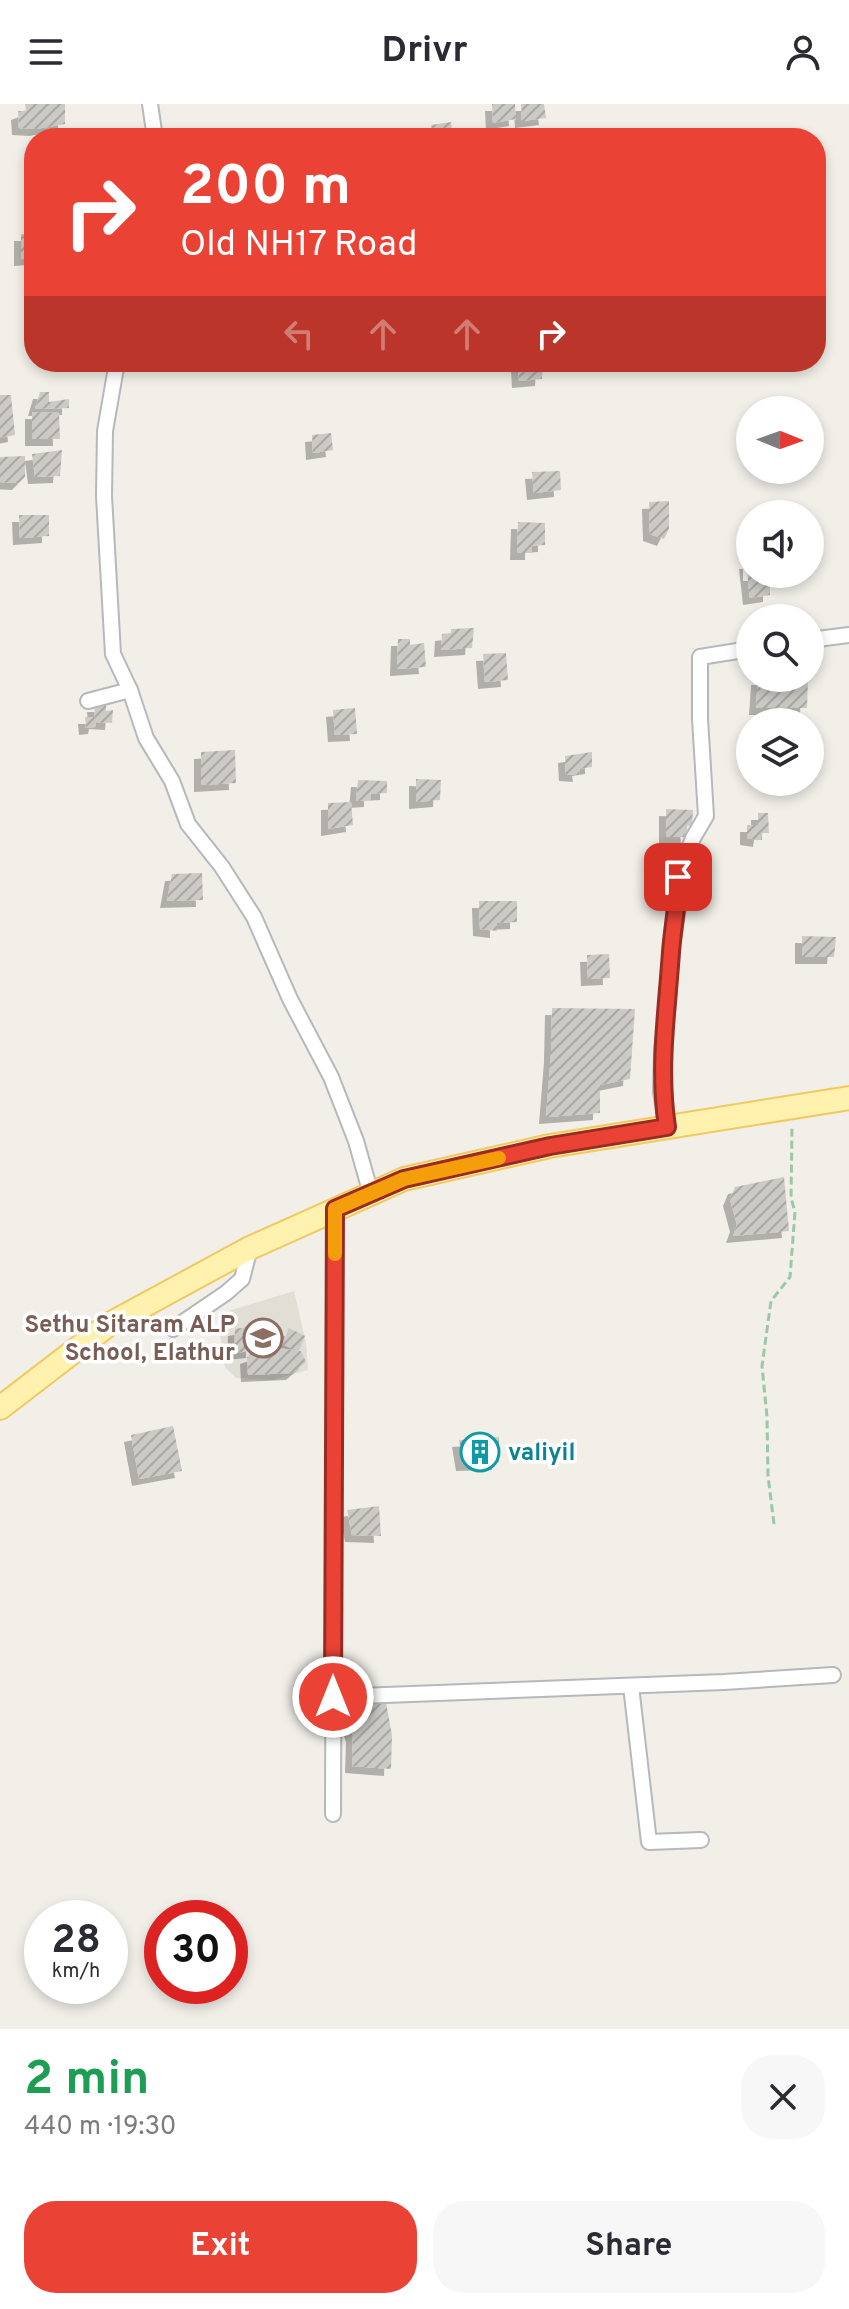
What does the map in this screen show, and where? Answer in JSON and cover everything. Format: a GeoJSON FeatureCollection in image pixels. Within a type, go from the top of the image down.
{"type":"FeatureCollection","features":[{"type":"Feature","properties":{"kind":"main road"},"geometry":{"type":"LineString","coordinates":[[1,1403],[108,1325],[250,1248],[404,1179],[550,1146],[849,1098]]}},
{"type":"Feature","properties":{"kind":"street"},"geometry":{"type":"LineString","coordinates":[[150,104],[154,128]]}},
{"type":"Feature","properties":{"kind":"street"},"geometry":{"type":"LineString","coordinates":[[115,372],[105,431],[104,496],[113,654],[130,690],[146,738],[172,781],[188,824],[222,867],[254,917],[290,999],[331,1077],[356,1141],[371,1194]]}},
{"type":"Feature","properties":{"kind":"street"},"geometry":{"type":"LineString","coordinates":[[824,638],[849,635]]}},
{"type":"Feature","properties":{"kind":"street"},"geometry":{"type":"LineString","coordinates":[[667,1127],[661,1092],[662,1049],[678,907],[678,877],[693,838],[706,816],[700,657],[736,651]]}},
{"type":"Feature","properties":{"kind":"street"},"geometry":{"type":"LineString","coordinates":[[88,701],[130,690]]}},
{"type":"Feature","properties":{"kind":"street"},"geometry":{"type":"LineString","coordinates":[[333,1814],[335,1209]]}},
{"type":"Feature","properties":{"kind":"street"},"geometry":{"type":"LineString","coordinates":[[173,1329],[242,1279],[250,1248]]}},
{"type":"Feature","properties":{"kind":"street"},"geometry":{"type":"LineString","coordinates":[[333,1697],[833,1675]]}},
{"type":"Feature","properties":{"kind":"street"},"geometry":{"type":"LineString","coordinates":[[631,1686],[649,1842],[701,1840]]}},
{"type":"Feature","properties":{"kind":"path"},"geometry":{"type":"LineString","coordinates":[[774,1524],[762,1366],[771,1301],[790,1277],[795,1212],[791,1198],[792,1123]]}},
{"type":"Feature","properties":{"kind":"shaded area","name":"Sethu Sitaram ALP School, Elathur"},"geometry":{"type":"Polygon","coordinates":[[[294,1291],[306,1343],[308,1370],[273,1380],[236,1378],[225,1367],[220,1334],[225,1312],[294,1291]]]}},
{"type":"Feature","properties":{"kind":"building"},"geometry":{"type":"Polygon","coordinates":[[[25,104],[65,104],[65,124],[19,128],[18,113],[26,110],[25,104]]]}},
{"type":"Feature","properties":{"kind":"building"},"geometry":{"type":"Polygon","coordinates":[[[492,104],[515,104],[516,119],[493,123],[492,104]]]}},
{"type":"Feature","properties":{"kind":"building"},"geometry":{"type":"Polygon","coordinates":[[[521,104],[544,104],[546,118],[522,121],[521,104]]]}},
{"type":"Feature","properties":{"kind":"building"},"geometry":{"type":"Polygon","coordinates":[[[451,122],[452,128],[431,128],[431,125],[451,122]]]}},
{"type":"Feature","properties":{"kind":"building"},"geometry":{"type":"Polygon","coordinates":[[[21,234],[24,234],[24,259],[21,259],[21,234]]]}},
{"type":"Feature","properties":{"kind":"building"},"geometry":{"type":"Polygon","coordinates":[[[518,372],[542,372],[542,379],[519,381],[518,372]]]}},
{"type":"Feature","properties":{"kind":"building"},"geometry":{"type":"Polygon","coordinates":[[[40,392],[49,392],[49,402],[69,399],[69,408],[35,409],[40,392]]]}},
{"type":"Feature","properties":{"kind":"building"},"geometry":{"type":"Polygon","coordinates":[[[0,395],[11,395],[15,435],[0,438],[0,395]]]}},
{"type":"Feature","properties":{"kind":"building"},"geometry":{"type":"Polygon","coordinates":[[[32,412],[59,413],[60,439],[32,439],[32,412]]]}},
{"type":"Feature","properties":{"kind":"building"},"geometry":{"type":"Polygon","coordinates":[[[331,433],[333,450],[313,453],[312,435],[331,433]]]}},
{"type":"Feature","properties":{"kind":"building"},"geometry":{"type":"Polygon","coordinates":[[[62,450],[60,476],[35,477],[32,454],[62,450]]]}},
{"type":"Feature","properties":{"kind":"building"},"geometry":{"type":"Polygon","coordinates":[[[25,456],[25,477],[19,483],[0,482],[0,457],[25,456]]]}},
{"type":"Feature","properties":{"kind":"building"},"geometry":{"type":"Polygon","coordinates":[[[560,471],[561,490],[534,493],[532,472],[560,471]]]}},
{"type":"Feature","properties":{"kind":"building"},"geometry":{"type":"Polygon","coordinates":[[[669,501],[669,529],[664,539],[650,534],[649,502],[669,501]]]}},
{"type":"Feature","properties":{"kind":"building"},"geometry":{"type":"Polygon","coordinates":[[[19,515],[49,515],[49,536],[20,538],[19,515]]]}},
{"type":"Feature","properties":{"kind":"building"},"geometry":{"type":"Polygon","coordinates":[[[518,522],[545,523],[545,545],[532,546],[532,553],[517,553],[518,522]]]}},
{"type":"Feature","properties":{"kind":"building"},"geometry":{"type":"Polygon","coordinates":[[[749,588],[770,588],[770,595],[750,598],[749,588]]]}},
{"type":"Feature","properties":{"kind":"building"},"geometry":{"type":"Polygon","coordinates":[[[474,628],[472,648],[441,650],[442,634],[451,633],[451,629],[474,628]]]}},
{"type":"Feature","properties":{"kind":"building"},"geometry":{"type":"Polygon","coordinates":[[[398,639],[410,639],[410,645],[424,643],[426,667],[397,669],[398,639]]]}},
{"type":"Feature","properties":{"kind":"building"},"geometry":{"type":"Polygon","coordinates":[[[506,653],[508,680],[485,682],[483,654],[506,653]]]}},
{"type":"Feature","properties":{"kind":"building"},"geometry":{"type":"Polygon","coordinates":[[[757,692],[808,692],[807,708],[756,708],[757,692]]]}},
{"type":"Feature","properties":{"kind":"building"},"geometry":{"type":"Polygon","coordinates":[[[94,705],[106,705],[106,711],[113,710],[112,723],[96,722],[95,727],[86,728],[85,717],[95,717],[94,705]]]}},
{"type":"Feature","properties":{"kind":"building"},"geometry":{"type":"Polygon","coordinates":[[[355,708],[357,734],[335,735],[333,710],[355,708]]]}},
{"type":"Feature","properties":{"kind":"building"},"geometry":{"type":"Polygon","coordinates":[[[235,750],[236,783],[201,785],[201,752],[235,750]]]}},
{"type":"Feature","properties":{"kind":"building"},"geometry":{"type":"Polygon","coordinates":[[[592,752],[592,767],[579,769],[580,775],[566,774],[565,756],[592,752]]]}},
{"type":"Feature","properties":{"kind":"building"},"geometry":{"type":"Polygon","coordinates":[[[416,779],[441,780],[440,800],[416,802],[416,779]]]}},
{"type":"Feature","properties":{"kind":"building"},"geometry":{"type":"Polygon","coordinates":[[[358,780],[387,781],[387,793],[371,794],[371,800],[356,801],[358,780]]]}},
{"type":"Feature","properties":{"kind":"building"},"geometry":{"type":"Polygon","coordinates":[[[351,802],[353,825],[328,829],[328,803],[351,802]]]}},
{"type":"Feature","properties":{"kind":"building"},"geometry":{"type":"Polygon","coordinates":[[[666,809],[693,810],[692,825],[687,826],[688,837],[666,837],[666,809]]]}},
{"type":"Feature","properties":{"kind":"building"},"geometry":{"type":"Polygon","coordinates":[[[758,813],[768,813],[769,833],[761,833],[760,840],[747,838],[747,825],[758,825],[758,813]]]}},
{"type":"Feature","properties":{"kind":"building"},"geometry":{"type":"Polygon","coordinates":[[[202,873],[203,900],[167,901],[172,874],[202,873]]]}},
{"type":"Feature","properties":{"kind":"building"},"geometry":{"type":"Polygon","coordinates":[[[479,901],[517,901],[517,922],[497,923],[497,931],[480,929],[479,901]]]}},
{"type":"Feature","properties":{"kind":"building"},"geometry":{"type":"Polygon","coordinates":[[[802,936],[836,937],[834,957],[802,957],[802,936]]]}},
{"type":"Feature","properties":{"kind":"building"},"geometry":{"type":"Polygon","coordinates":[[[609,954],[610,978],[588,979],[587,955],[609,954]]]}},
{"type":"Feature","properties":{"kind":"building"},"geometry":{"type":"Polygon","coordinates":[[[552,1008],[635,1009],[630,1079],[600,1085],[600,1113],[546,1117],[552,1008]]]}},
{"type":"Feature","properties":{"kind":"building"},"geometry":{"type":"Polygon","coordinates":[[[784,1177],[789,1231],[733,1236],[737,1225],[730,1199],[735,1187],[784,1177]]]}},
{"type":"Feature","properties":{"kind":"building"},"geometry":{"type":"Polygon","coordinates":[[[253,1326],[253,1351],[234,1353],[235,1329],[253,1326]]]}},
{"type":"Feature","properties":{"kind":"building"},"geometry":{"type":"Polygon","coordinates":[[[289,1328],[305,1336],[299,1351],[306,1362],[293,1373],[248,1375],[247,1357],[256,1354],[257,1346],[295,1350],[282,1344],[289,1328]]]}},
{"type":"Feature","properties":{"kind":"building"},"geometry":{"type":"Polygon","coordinates":[[[173,1426],[182,1471],[139,1479],[131,1435],[173,1426]]]}},
{"type":"Feature","properties":{"kind":"building","name":"valiyil"},"geometry":{"type":"Polygon","coordinates":[[[499,1437],[499,1463],[463,1464],[459,1440],[499,1437]]]}},
{"type":"Feature","properties":{"kind":"building"},"geometry":{"type":"Polygon","coordinates":[[[379,1506],[381,1536],[352,1535],[347,1510],[379,1506]]]}},
{"type":"Feature","properties":{"kind":"building"},"geometry":{"type":"Polygon","coordinates":[[[386,1702],[392,1736],[391,1769],[352,1766],[353,1735],[344,1709],[386,1702]]]}},
{"type":"Feature","properties":{"kind":"slow traffic"},"geometry":{"type":"LineString","coordinates":[[335,1254],[335,1209],[404,1179],[499,1158]]}},
{"type":"Feature","properties":{"kind":"place","name":"Sethu Sitaram ALP School, Elathur"},"geometry":{"type":"Point","coordinates":[263,1338]}},
{"type":"Feature","properties":{"kind":"place","name":"valiyil"},"geometry":{"type":"Point","coordinates":[480,1452]}},
{"type":"Feature","properties":{"kind":"route"},"geometry":{"type":"LineString","coordinates":[[333,1697],[335,1209],[404,1179],[550,1146],[667,1127],[661,1092],[662,1049],[678,907],[678,877]]}}]}
